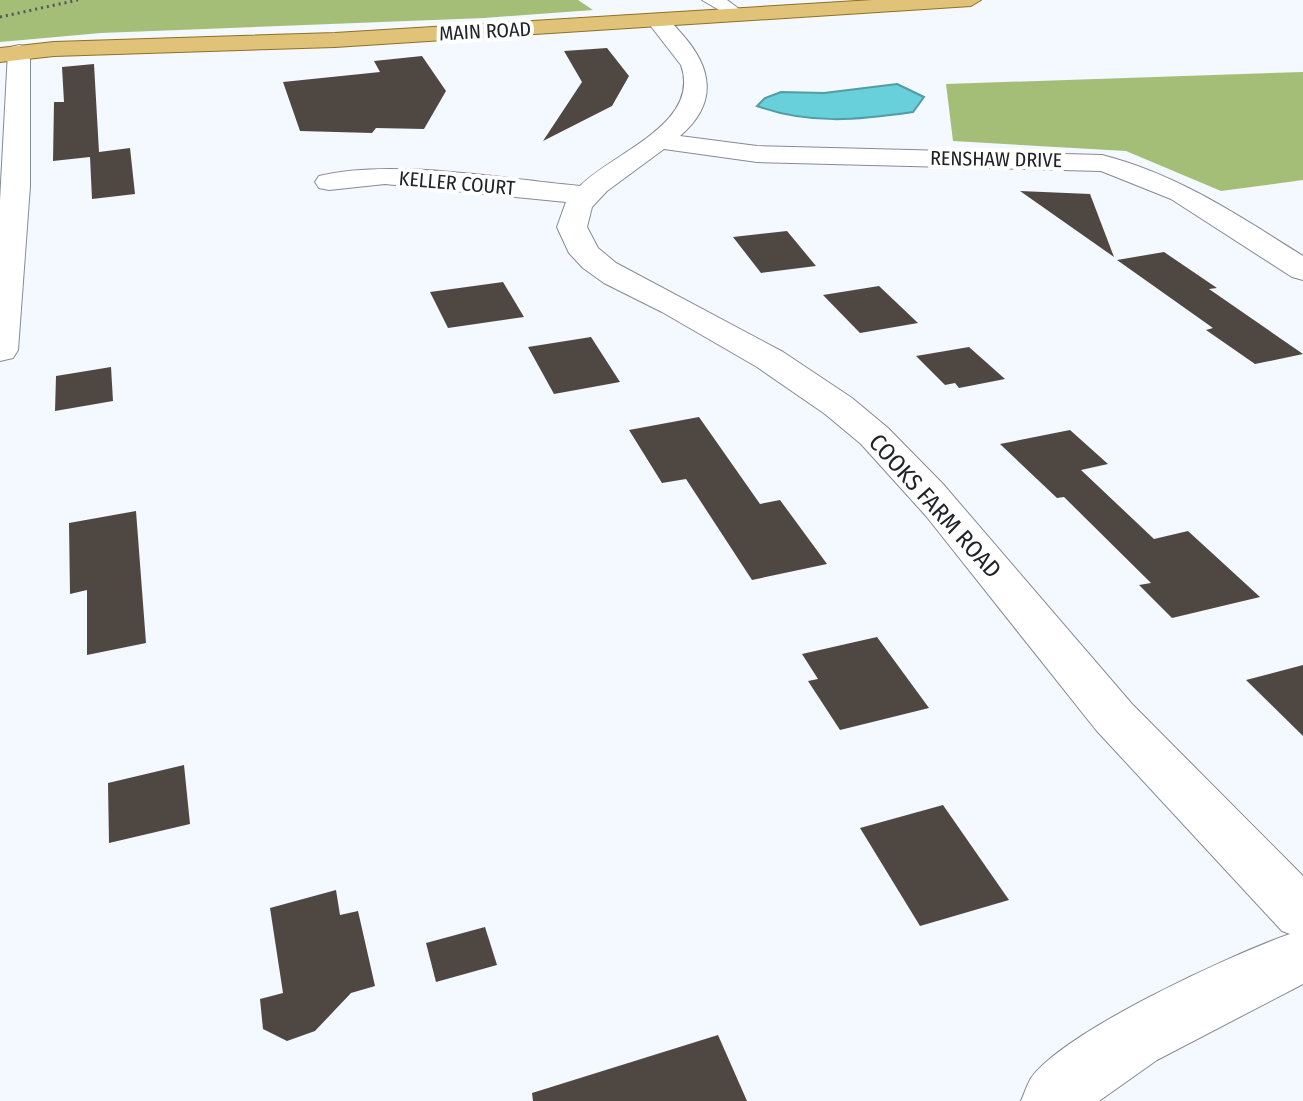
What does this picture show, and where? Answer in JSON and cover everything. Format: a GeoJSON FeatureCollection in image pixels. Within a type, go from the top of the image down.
{"type":"FeatureCollection","features":[{"type":"Feature","properties":{"kind":"main road","name":"MAIN ROAD"},"geometry":{"type":"LineString","coordinates":[[9,54],[335,40],[657,20],[750,8],[971,0]]}},
{"type":"Feature","properties":{"kind":"street"},"geometry":{"type":"LineString","coordinates":[[712,0],[750,8]]}},
{"type":"Feature","properties":{"kind":"street"},"geometry":{"type":"LineString","coordinates":[[585,195],[606,177],[661,141],[685,118],[693,102],[696,86],[694,71],[685,52],[657,20]]}},
{"type":"Feature","properties":{"kind":"street"},"geometry":{"type":"LineString","coordinates":[[0,350],[16,186],[9,54]]}},
{"type":"Feature","properties":{"kind":"street","name":"RENSHAW DRIVE"},"geometry":{"type":"LineString","coordinates":[[661,141],[757,154],[1102,163],[1135,171],[1162,183],[1303,270]]}},
{"type":"Feature","properties":{"kind":"street","name":"KELLER COURT"},"geometry":{"type":"LineString","coordinates":[[329,182],[385,176],[585,195]]}},
{"type":"Feature","properties":{"kind":"street","name":"COOKS FARM ROAD"},"geometry":{"type":"LineString","coordinates":[[585,195],[573,213],[572,228],[584,252],[614,274],[777,362],[862,424],[920,483],[1115,719],[1303,914]]}},
{"type":"Feature","properties":{"kind":"street"},"geometry":{"type":"LineString","coordinates":[[1055,1101],[1099,1062],[1138,1037],[1303,955]]}},
{"type":"Feature","properties":{"kind":"green space"},"geometry":{"type":"Polygon","coordinates":[[[0,0],[578,0],[593,10],[484,18],[101,33],[0,42],[0,0]]]}},
{"type":"Feature","properties":{"kind":"green space"},"geometry":{"type":"Polygon","coordinates":[[[1303,72],[1303,180],[1221,191],[1126,151],[953,141],[946,84],[1303,72]]]}},
{"type":"Feature","properties":{"kind":"water"},"geometry":{"type":"Polygon","coordinates":[[[897,84],[924,97],[913,112],[834,119],[796,116],[757,106],[765,98],[781,92],[824,93],[897,84]]]}},
{"type":"Feature","properties":{"kind":"building"},"geometry":{"type":"Polygon","coordinates":[[[607,48],[629,76],[612,106],[543,141],[582,82],[564,51],[607,48]]]}},
{"type":"Feature","properties":{"kind":"building"},"geometry":{"type":"Polygon","coordinates":[[[422,56],[446,91],[424,129],[376,128],[372,133],[300,131],[283,82],[380,72],[374,61],[422,56]]]}},
{"type":"Feature","properties":{"kind":"building"},"geometry":{"type":"Polygon","coordinates":[[[94,64],[99,152],[130,148],[135,194],[92,199],[90,157],[53,161],[54,102],[64,102],[62,67],[94,64]]]}},
{"type":"Feature","properties":{"kind":"building"},"geometry":{"type":"Polygon","coordinates":[[[1020,191],[1090,194],[1114,257],[1020,191]]]}},
{"type":"Feature","properties":{"kind":"building"},"geometry":{"type":"Polygon","coordinates":[[[787,231],[816,266],[761,273],[733,237],[787,231]]]}},
{"type":"Feature","properties":{"kind":"building"},"geometry":{"type":"Polygon","coordinates":[[[1164,252],[1217,288],[1209,289],[1303,354],[1255,364],[1206,330],[1213,328],[1117,260],[1164,252]]]}},
{"type":"Feature","properties":{"kind":"building"},"geometry":{"type":"Polygon","coordinates":[[[503,282],[524,317],[448,328],[430,292],[503,282]]]}},
{"type":"Feature","properties":{"kind":"building"},"geometry":{"type":"Polygon","coordinates":[[[879,286],[918,323],[860,333],[823,295],[879,286]]]}},
{"type":"Feature","properties":{"kind":"building"},"geometry":{"type":"Polygon","coordinates":[[[591,337],[620,382],[554,394],[528,347],[591,337]]]}},
{"type":"Feature","properties":{"kind":"building"},"geometry":{"type":"Polygon","coordinates":[[[969,347],[1005,379],[959,388],[955,383],[945,385],[916,356],[969,347]]]}},
{"type":"Feature","properties":{"kind":"building"},"geometry":{"type":"Polygon","coordinates":[[[111,367],[113,401],[55,411],[56,376],[111,367]]]}},
{"type":"Feature","properties":{"kind":"building"},"geometry":{"type":"Polygon","coordinates":[[[699,417],[760,504],[780,500],[827,564],[752,580],[686,479],[662,483],[629,430],[699,417]]]}},
{"type":"Feature","properties":{"kind":"building"},"geometry":{"type":"Polygon","coordinates":[[[1070,430],[1108,464],[1081,470],[1154,539],[1188,531],[1260,597],[1172,618],[1139,585],[1151,583],[1064,497],[1057,498],[1000,444],[1070,430]]]}},
{"type":"Feature","properties":{"kind":"building"},"geometry":{"type":"Polygon","coordinates":[[[136,511],[146,643],[87,655],[87,590],[70,594],[69,523],[136,511]]]}},
{"type":"Feature","properties":{"kind":"building"},"geometry":{"type":"Polygon","coordinates":[[[877,637],[929,708],[840,730],[808,681],[818,679],[802,654],[877,637]]]}},
{"type":"Feature","properties":{"kind":"building"},"geometry":{"type":"Polygon","coordinates":[[[1303,665],[1303,736],[1246,680],[1303,665]]]}},
{"type":"Feature","properties":{"kind":"building"},"geometry":{"type":"Polygon","coordinates":[[[184,765],[190,824],[109,843],[108,783],[184,765]]]}},
{"type":"Feature","properties":{"kind":"building"},"geometry":{"type":"Polygon","coordinates":[[[943,805],[1009,900],[920,926],[860,828],[943,805]]]}},
{"type":"Feature","properties":{"kind":"building"},"geometry":{"type":"Polygon","coordinates":[[[336,890],[340,915],[358,911],[375,986],[351,993],[315,1031],[287,1041],[263,1029],[260,999],[283,993],[270,908],[336,890]]]}},
{"type":"Feature","properties":{"kind":"building"},"geometry":{"type":"Polygon","coordinates":[[[485,927],[497,965],[436,982],[426,943],[485,927]]]}},
{"type":"Feature","properties":{"kind":"building"},"geometry":{"type":"Polygon","coordinates":[[[718,1035],[747,1101],[533,1101],[532,1093],[718,1035]]]}},
{"type":"Feature","properties":{"kind":"railway"},"geometry":{"type":"LineString","coordinates":[[0,17],[78,0]]}}]}
